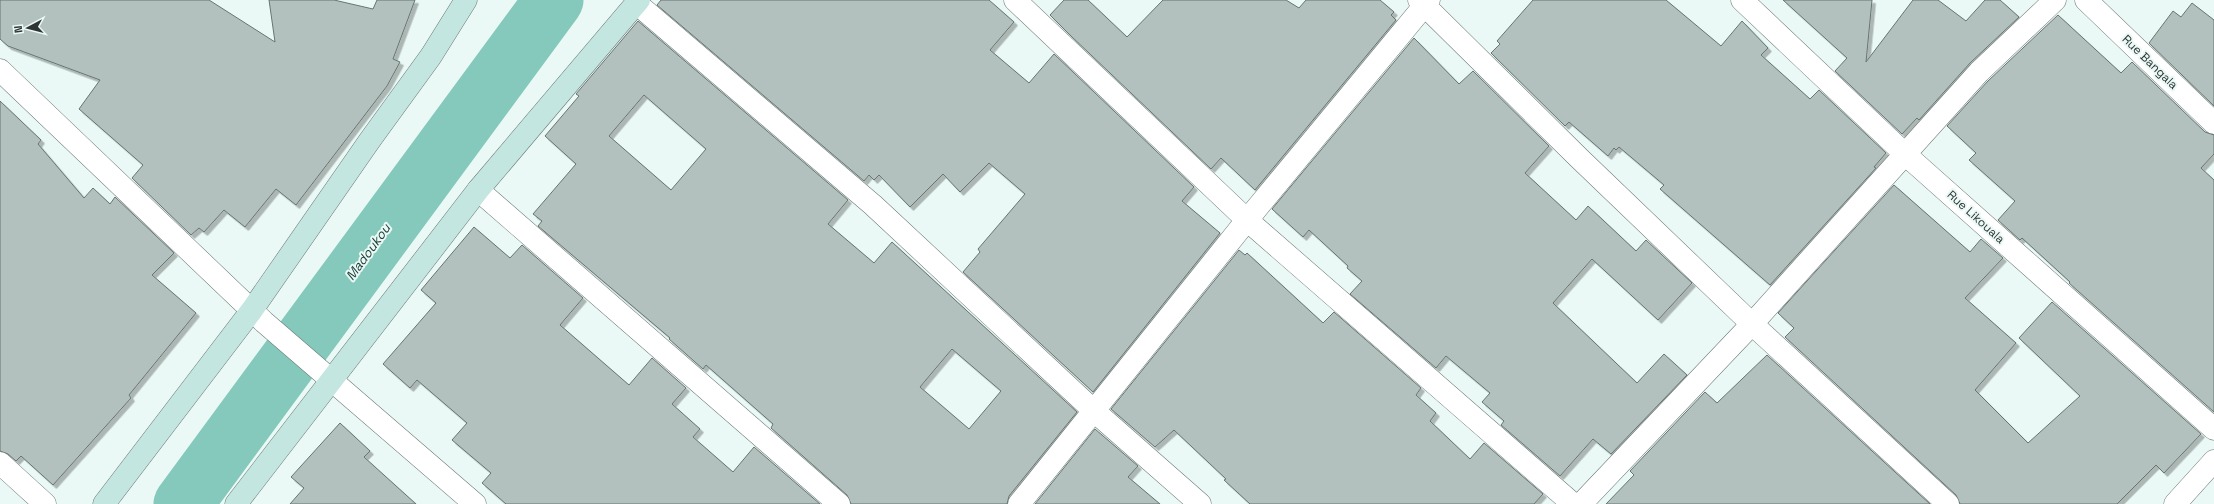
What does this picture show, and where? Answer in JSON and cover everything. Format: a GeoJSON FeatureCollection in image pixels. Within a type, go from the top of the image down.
{"type":"FeatureCollection","features":[{"type":"Feature","properties":{"kind":"main road"},"geometry":{"type":"LineString","coordinates":[[104,504],[258,316],[370,140],[431,56],[466,0]]}},
{"type":"Feature","properties":{"kind":"main road"},"geometry":{"type":"LineString","coordinates":[[236,504],[478,190],[638,2]]}},
{"type":"Feature","properties":{"kind":"street"},"geometry":{"type":"LineString","coordinates":[[1015,0],[1247,220],[1573,504]]}},
{"type":"Feature","properties":{"kind":"street","name":"Rue Likouala"},"geometry":{"type":"LineString","coordinates":[[1742,0],[1906,155],[2214,429]]}},
{"type":"Feature","properties":{"kind":"street"},"geometry":{"type":"LineString","coordinates":[[1581,504],[1752,324],[1906,155],[1978,72],[2055,0]]}},
{"type":"Feature","properties":{"kind":"street","name":"Rue Bangala"},"geometry":{"type":"LineString","coordinates":[[2086,0],[2214,123]]}},
{"type":"Feature","properties":{"kind":"street"},"geometry":{"type":"LineString","coordinates":[[638,2],[873,205],[1093,410],[1200,504]]}},
{"type":"Feature","properties":{"kind":"street"},"geometry":{"type":"LineString","coordinates":[[1020,504],[1093,410],[1424,2],[1579,158],[1752,324],[1948,504]]}},
{"type":"Feature","properties":{"kind":"street"},"geometry":{"type":"LineString","coordinates":[[0,70],[258,316],[331,381],[475,504]]}},
{"type":"Feature","properties":{"kind":"street"},"geometry":{"type":"LineString","coordinates":[[478,190],[839,504]]}},
{"type":"Feature","properties":{"kind":"street"},"geometry":{"type":"LineString","coordinates":[[2175,504],[2214,461]]}},
{"type":"Feature","properties":{"kind":"street"},"geometry":{"type":"LineString","coordinates":[[0,464],[46,504]]}},
{"type":"Feature","properties":{"kind":"building"},"geometry":{"type":"Polygon","coordinates":[[[0,0],[209,0],[275,42],[269,0],[334,0],[373,9],[377,0],[415,0],[393,59],[400,62],[387,86],[296,205],[276,189],[245,227],[224,210],[204,232],[199,228],[191,235],[132,178],[143,165],[79,109],[100,80],[8,46],[0,39],[0,0]]]}},
{"type":"Feature","properties":{"kind":"building"},"geometry":{"type":"Polygon","coordinates":[[[661,0],[989,0],[1014,22],[990,50],[1029,83],[1054,54],[1194,187],[1182,201],[1220,233],[1093,392],[963,272],[980,252],[978,249],[1025,194],[989,163],[960,192],[943,174],[910,207],[879,175],[874,180],[869,175],[864,181],[657,5],[661,0]]]}},
{"type":"Feature","properties":{"kind":"building"},"geometry":{"type":"Polygon","coordinates":[[[1064,0],[1088,0],[1127,37],[1163,0],[1286,0],[1299,8],[1306,0],[1380,0],[1394,12],[1391,15],[1396,20],[1255,190],[1221,158],[1211,169],[1070,35],[1050,15],[1064,0]]]}},
{"type":"Feature","properties":{"kind":"building"},"geometry":{"type":"Polygon","coordinates":[[[1533,0],[1666,0],[1721,46],[1742,21],[1768,48],[1761,55],[1810,99],[1819,90],[1886,153],[1874,167],[1876,168],[1770,285],[1660,189],[1664,185],[1619,147],[1616,150],[1614,148],[1608,156],[1569,122],[1565,126],[1491,53],[1500,44],[1497,41],[1533,0]]]}},
{"type":"Feature","properties":{"kind":"building"},"geometry":{"type":"Polygon","coordinates":[[[1783,0],[1872,0],[1866,62],[1913,0],[1938,0],[1966,21],[1985,0],[2000,0],[2019,17],[1970,63],[1919,120],[1917,118],[1902,134],[1835,71],[1847,58],[1783,0]]]}},
{"type":"Feature","properties":{"kind":"building"},"geometry":{"type":"Polygon","coordinates":[[[2192,3],[2214,20],[2214,106],[2149,43],[2173,11],[2181,17],[2192,3]]]}},
{"type":"Feature","properties":{"kind":"building"},"geometry":{"type":"Polygon","coordinates":[[[2058,15],[2121,73],[2132,62],[2205,132],[2214,135],[2214,154],[2201,168],[2214,180],[2214,412],[2069,283],[2070,282],[2022,238],[2020,240],[1998,220],[2015,201],[1969,160],[1976,153],[1947,126],[1988,81],[2058,15]]]}},
{"type":"Feature","properties":{"kind":"building"},"geometry":{"type":"Polygon","coordinates":[[[638,21],[848,200],[828,224],[874,263],[892,242],[1077,412],[1009,496],[1007,504],[851,504],[847,495],[771,428],[773,424],[706,365],[703,369],[669,339],[670,338],[538,226],[542,221],[533,214],[576,164],[545,136],[579,96],[576,94],[638,21]],[[644,95],[609,136],[671,190],[706,149],[644,95]],[[952,349],[920,387],[969,429],[1001,391],[952,349]]]}},
{"type":"Feature","properties":{"kind":"building"},"geometry":{"type":"Polygon","coordinates":[[[1414,38],[1459,84],[1473,71],[1549,146],[1525,173],[1576,220],[1588,206],[1636,251],[1646,240],[1692,283],[1658,320],[1592,259],[1553,303],[1637,383],[1664,354],[1687,375],[1611,454],[1593,439],[1560,476],[1501,425],[1504,421],[1482,402],[1490,393],[1446,356],[1436,368],[1350,294],[1362,281],[1347,268],[1348,266],[1309,230],[1303,237],[1272,209],[1414,38]]]}},
{"type":"Feature","properties":{"kind":"building"},"geometry":{"type":"Polygon","coordinates":[[[0,101],[41,140],[38,144],[84,198],[93,188],[110,204],[115,197],[174,253],[152,275],[196,313],[129,395],[131,398],[53,485],[21,456],[16,461],[8,454],[0,451],[0,101]]]}},
{"type":"Feature","properties":{"kind":"building"},"geometry":{"type":"Polygon","coordinates":[[[1894,185],[1970,252],[1981,239],[2003,258],[1965,298],[2016,343],[1975,390],[2028,443],[2080,396],[2019,338],[2052,302],[2201,434],[2164,473],[2156,465],[2117,504],[1960,504],[1956,495],[1785,337],[1794,328],[1778,313],[1894,185]]]}},
{"type":"Feature","properties":{"kind":"building"},"geometry":{"type":"Polygon","coordinates":[[[474,227],[510,258],[522,245],[583,298],[560,325],[629,385],[652,358],[686,388],[672,404],[700,429],[693,437],[733,472],[754,447],[820,504],[506,504],[482,483],[491,473],[452,440],[467,423],[417,380],[410,388],[383,364],[436,303],[421,290],[474,227]]]}},
{"type":"Feature","properties":{"kind":"building"},"geometry":{"type":"Polygon","coordinates":[[[1239,250],[1245,255],[1247,253],[1323,323],[1334,312],[1421,388],[1416,395],[1436,413],[1430,421],[1470,459],[1484,443],[1543,494],[1534,504],[1250,504],[1174,430],[1155,447],[1111,409],[1239,250]]]}},
{"type":"Feature","properties":{"kind":"building"},"geometry":{"type":"Polygon","coordinates":[[[1767,355],[1930,504],[1606,504],[1634,475],[1630,471],[1705,392],[1717,403],[1767,355]]]}},
{"type":"Feature","properties":{"kind":"building"},"geometry":{"type":"Polygon","coordinates":[[[340,423],[370,451],[364,457],[416,504],[290,504],[304,488],[291,477],[340,423]]]}},
{"type":"Feature","properties":{"kind":"building"},"geometry":{"type":"Polygon","coordinates":[[[1095,429],[1138,466],[1128,477],[1160,504],[1035,504],[1095,429]]]}},
{"type":"Feature","properties":{"kind":"waterway","name":"Madoukou"},"geometry":{"type":"LineString","coordinates":[[183,504],[554,0]]}}]}
